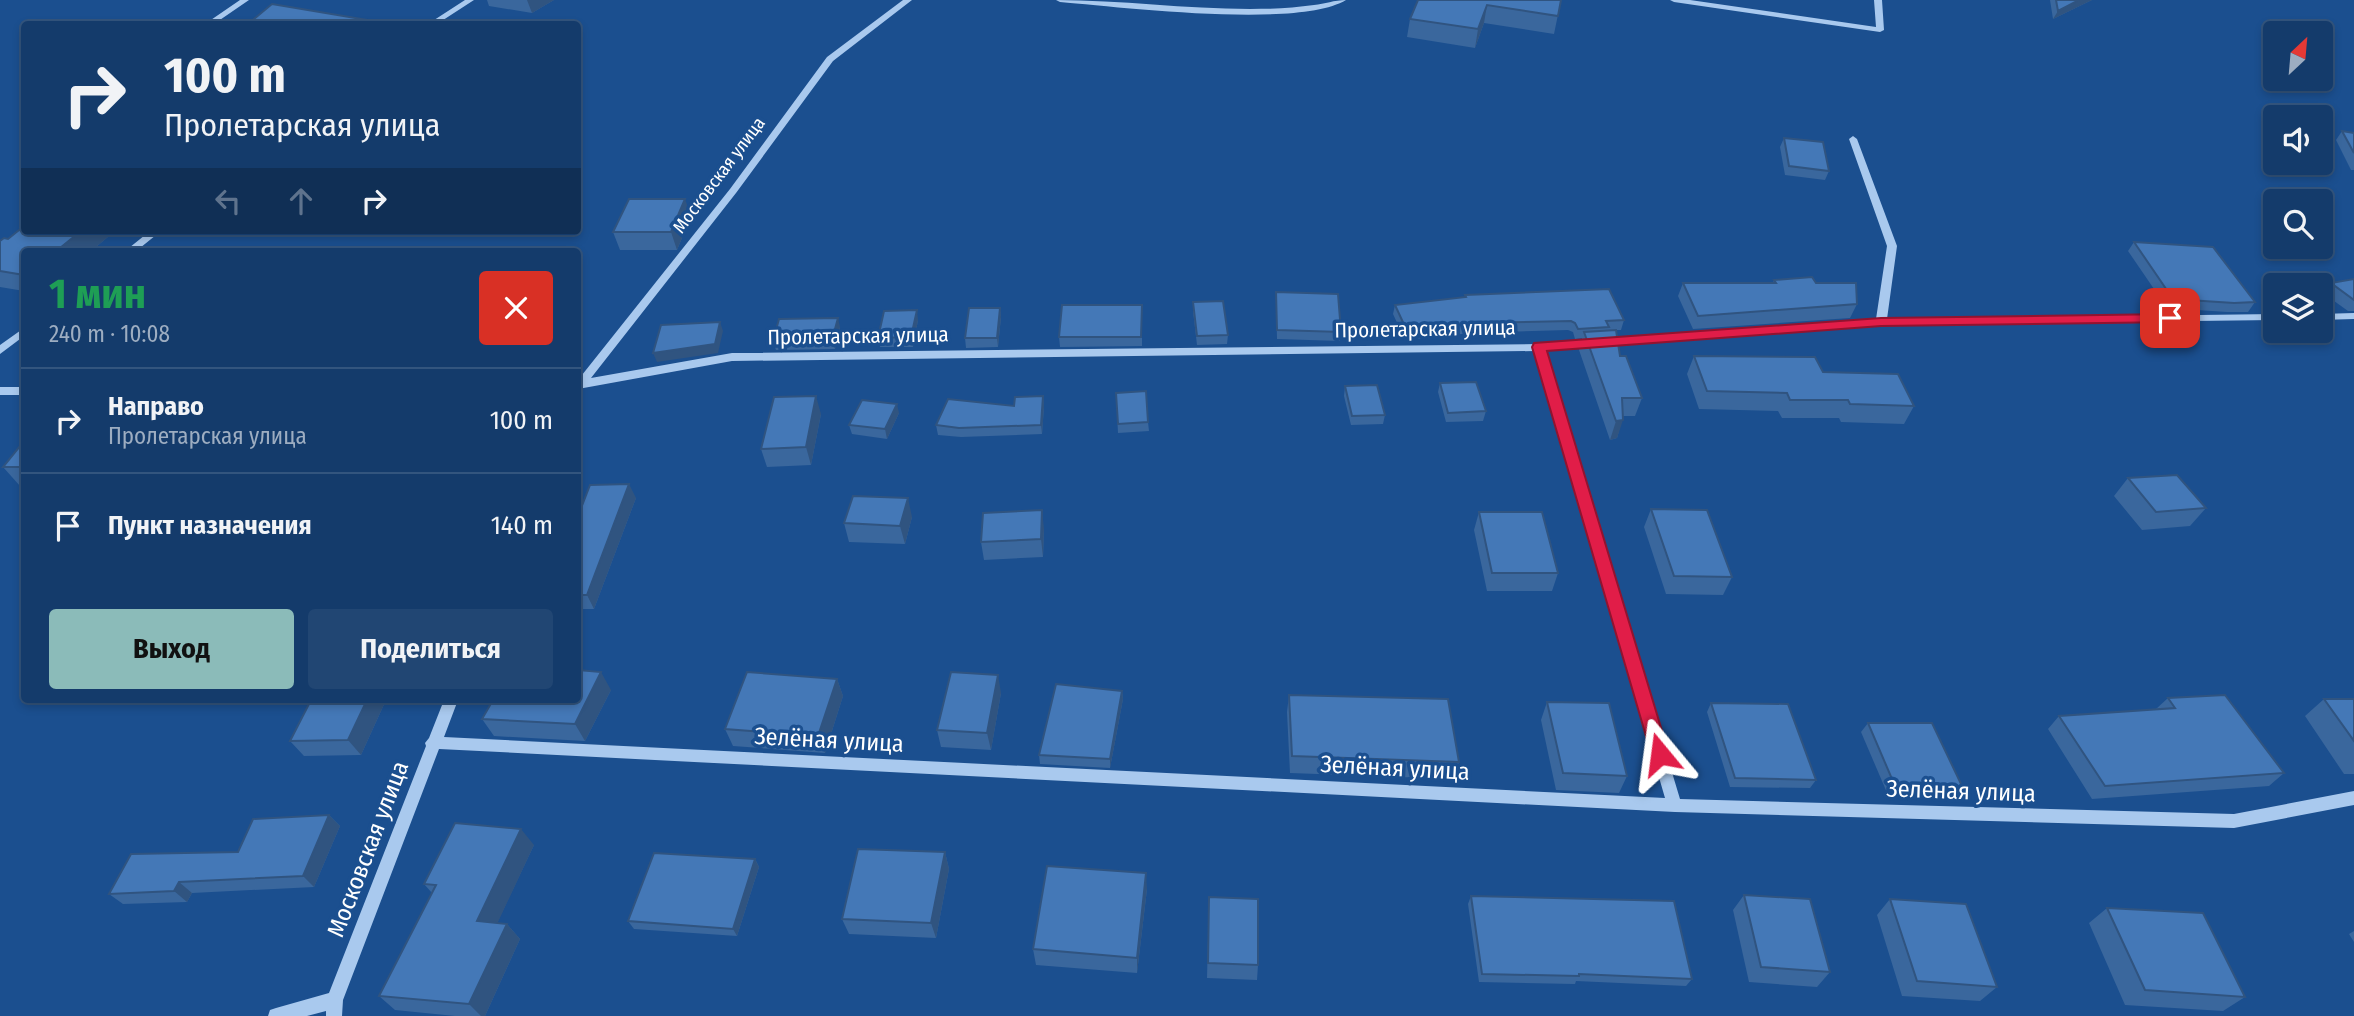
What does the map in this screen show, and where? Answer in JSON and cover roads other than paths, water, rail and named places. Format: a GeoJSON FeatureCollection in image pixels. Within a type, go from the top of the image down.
{"type":"FeatureCollection","features":[{"type":"Feature","properties":{"kind":"street"},"geometry":{"type":"LineString","coordinates":[[214,21],[245,0]]}},
{"type":"Feature","properties":{"kind":"street"},"geometry":{"type":"LineString","coordinates":[[437,21],[470,0]]}},
{"type":"Feature","properties":{"kind":"street","name":"Московская улица"},"geometry":{"type":"LineString","coordinates":[[581,382],[733,191],[830,59],[908,0]]}},
{"type":"Feature","properties":{"kind":"street"},"geometry":{"type":"LineString","coordinates":[[1060,0],[1284,12],[1331,6],[1342,0]]}},
{"type":"Feature","properties":{"kind":"street"},"geometry":{"type":"LineString","coordinates":[[1674,0],[1880,30],[1878,0]]}},
{"type":"Feature","properties":{"kind":"street"},"geometry":{"type":"LineString","coordinates":[[1853,139],[1892,246],[1881,322]]}},
{"type":"Feature","properties":{"kind":"street"},"geometry":{"type":"LineString","coordinates":[[134,248],[151,235]]}},
{"type":"Feature","properties":{"kind":"street"},"geometry":{"type":"LineString","coordinates":[[2333,317],[2354,316]]}},
{"type":"Feature","properties":{"kind":"street","name":"Пролетарская улица"},"geometry":{"type":"LineString","coordinates":[[581,385],[732,357],[1539,347],[1881,322],[2263,317]]}},
{"type":"Feature","properties":{"kind":"street"},"geometry":{"type":"LineString","coordinates":[[0,350],[21,333]]}},
{"type":"Feature","properties":{"kind":"street"},"geometry":{"type":"LineString","coordinates":[[1539,347],[1675,805]]}},
{"type":"Feature","properties":{"kind":"street"},"geometry":{"type":"LineString","coordinates":[[0,391],[21,391]]}},
{"type":"Feature","properties":{"kind":"street","name":"Московская улица"},"geometry":{"type":"LineString","coordinates":[[334,1008],[432,743],[450,703]]}},
{"type":"Feature","properties":{"kind":"street","name":"Зелёная улица"},"geometry":{"type":"LineString","coordinates":[[432,743],[1675,805],[2234,821],[2354,798]]}},
{"type":"Feature","properties":{"kind":"street"},"geometry":{"type":"LineString","coordinates":[[276,1016],[334,1008]]}}]}
